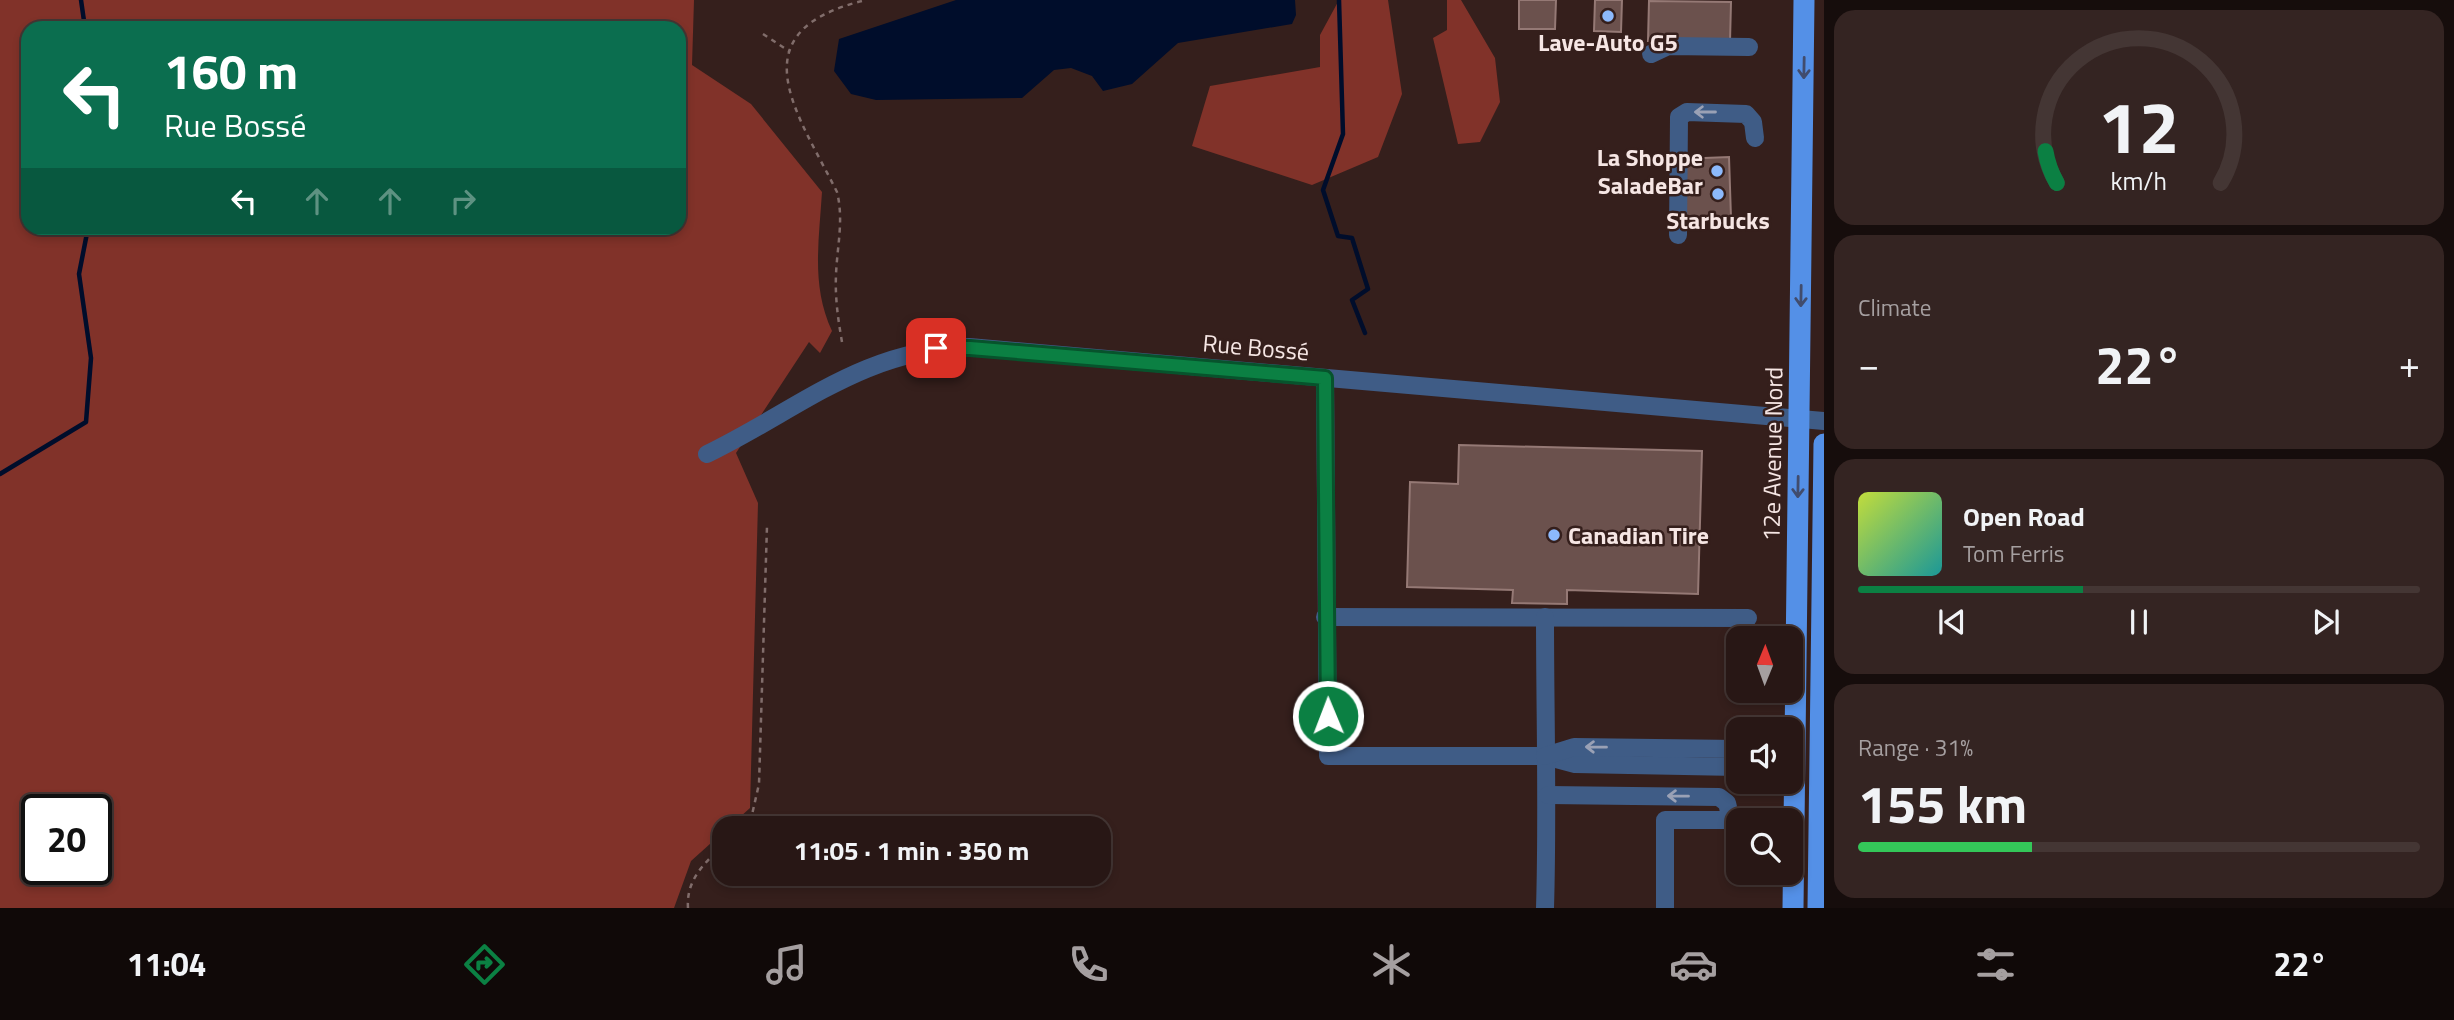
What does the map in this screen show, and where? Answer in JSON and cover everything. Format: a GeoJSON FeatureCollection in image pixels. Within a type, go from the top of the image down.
{"type":"FeatureCollection","features":[{"type":"Feature","properties":{"kind":"main road","name":"12e Avenue Nord"},"geometry":{"type":"LineString","coordinates":[[1793,717],[1804,0]]}},
{"type":"Feature","properties":{"kind":"main road"},"geometry":{"type":"LineString","coordinates":[[1818,908],[1824,444]]}},
{"type":"Feature","properties":{"kind":"main road","name":"12e Avenue Nord"},"geometry":{"type":"LineString","coordinates":[[1792,794],[1793,908]]}},
{"type":"Feature","properties":{"kind":"street"},"geometry":{"type":"LineString","coordinates":[[1650,54],[1668,46],[1749,47]]}},
{"type":"Feature","properties":{"kind":"street"},"geometry":{"type":"LineString","coordinates":[[1678,235],[1679,117],[1687,111],[1746,114],[1753,122],[1755,138]]}},
{"type":"Feature","properties":{"kind":"street","name":"Rue Bossé"},"geometry":{"type":"LineString","coordinates":[[707,454],[830,385],[874,364],[936,348],[970,348],[1824,421]]}},
{"type":"Feature","properties":{"kind":"street"},"geometry":{"type":"LineString","coordinates":[[1325,378],[1328,756],[1545,756],[1575,764],[1726,767]]}},
{"type":"Feature","properties":{"kind":"street"},"geometry":{"type":"LineString","coordinates":[[1325,617],[1748,618]]}},
{"type":"Feature","properties":{"kind":"street"},"geometry":{"type":"LineString","coordinates":[[1545,617],[1545,756],[1548,795],[1545,908]]}},
{"type":"Feature","properties":{"kind":"street"},"geometry":{"type":"LineString","coordinates":[[1545,756],[1574,747],[1726,749]]}},
{"type":"Feature","properties":{"kind":"street"},"geometry":{"type":"LineString","coordinates":[[1803,757],[1820,757]]}},
{"type":"Feature","properties":{"kind":"street"},"geometry":{"type":"LineString","coordinates":[[1548,795],[1719,797],[1727,803],[1731,820],[1665,820],[1665,908]]}},
{"type":"Feature","properties":{"kind":"path"},"geometry":{"type":"LineString","coordinates":[[842,342],[836,308],[841,209],[837,192],[787,89],[785,71],[789,51],[801,32],[817,15],[866,0]]}},
{"type":"Feature","properties":{"kind":"path"},"geometry":{"type":"LineString","coordinates":[[763,34],[789,51]]}},
{"type":"Feature","properties":{"kind":"path"},"geometry":{"type":"LineString","coordinates":[[752,816],[759,784],[767,526]]}},
{"type":"Feature","properties":{"kind":"path"},"geometry":{"type":"LineString","coordinates":[[688,908],[687,897],[694,876],[712,857]]}},
{"type":"Feature","properties":{"kind":"shaded area"},"geometry":{"type":"Polygon","coordinates":[[[0,0],[694,0],[692,65],[751,104],[822,192],[818,246],[819,280],[825,314],[832,331],[820,353],[809,342],[736,453],[758,503],[750,808],[741,816],[712,816],[712,842],[691,861],[674,908],[0,908],[0,0]]]}},
{"type":"Feature","properties":{"kind":"shaded area"},"geometry":{"type":"Polygon","coordinates":[[[1339,0],[1388,0],[1402,94],[1378,157],[1312,185],[1192,146],[1210,86],[1320,67],[1320,35],[1339,0]]]}},
{"type":"Feature","properties":{"kind":"shaded area"},"geometry":{"type":"Polygon","coordinates":[[[1447,0],[1461,0],[1495,58],[1500,102],[1480,142],[1458,144],[1433,38],[1447,30],[1447,0]]]}},
{"type":"Feature","properties":{"kind":"water"},"geometry":{"type":"Polygon","coordinates":[[[956,0],[1295,0],[1296,15],[1292,24],[1178,43],[1132,84],[1103,91],[1092,76],[1071,68],[1054,70],[1022,98],[876,100],[851,94],[834,71],[839,39],[956,0]]]}},
{"type":"Feature","properties":{"kind":"building"},"geometry":{"type":"Polygon","coordinates":[[[1519,0],[1556,0],[1555,29],[1519,29],[1519,0]]]}},
{"type":"Feature","properties":{"kind":"building","name":"Lave-Auto G5"},"geometry":{"type":"Polygon","coordinates":[[[1595,0],[1622,0],[1621,32],[1594,31],[1595,0]]]}},
{"type":"Feature","properties":{"kind":"building"},"geometry":{"type":"Polygon","coordinates":[[[1649,1],[1731,2],[1730,42],[1648,41],[1649,1]]]}},
{"type":"Feature","properties":{"kind":"building"},"geometry":{"type":"Polygon","coordinates":[[[1729,157],[1731,218],[1681,219],[1679,159],[1729,157]]]}},
{"type":"Feature","properties":{"kind":"building","name":"Canadian Tire"},"geometry":{"type":"Polygon","coordinates":[[[1459,445],[1702,451],[1698,594],[1567,590],[1567,604],[1512,603],[1513,590],[1407,587],[1410,482],[1458,484],[1459,445]]]}},
{"type":"Feature","properties":{"kind":"waterway"},"geometry":{"type":"LineString","coordinates":[[81,0],[84,21]]}},
{"type":"Feature","properties":{"kind":"waterway"},"geometry":{"type":"LineString","coordinates":[[1339,0],[1343,134],[1323,190],[1338,236],[1352,238],[1368,289],[1352,300],[1365,333]]}},
{"type":"Feature","properties":{"kind":"waterway"},"geometry":{"type":"LineString","coordinates":[[0,474],[86,422],[91,358],[79,274],[87,235]]}},
{"type":"Feature","properties":{"kind":"place","name":"Lave-Auto G5"},"geometry":{"type":"Point","coordinates":[1608,16]}},
{"type":"Feature","properties":{"kind":"place","name":"La Shoppe SaladeBar"},"geometry":{"type":"Point","coordinates":[1717,171]}},
{"type":"Feature","properties":{"kind":"place","name":"Starbucks"},"geometry":{"type":"Point","coordinates":[1718,194]}},
{"type":"Feature","properties":{"kind":"place","name":"Canadian Tire"},"geometry":{"type":"Point","coordinates":[1554,535]}},
{"type":"Feature","properties":{"kind":"route"},"geometry":{"type":"LineString","coordinates":[[936,348],[970,348],[1325,378],[1325,617],[1328,716]]}}]}
